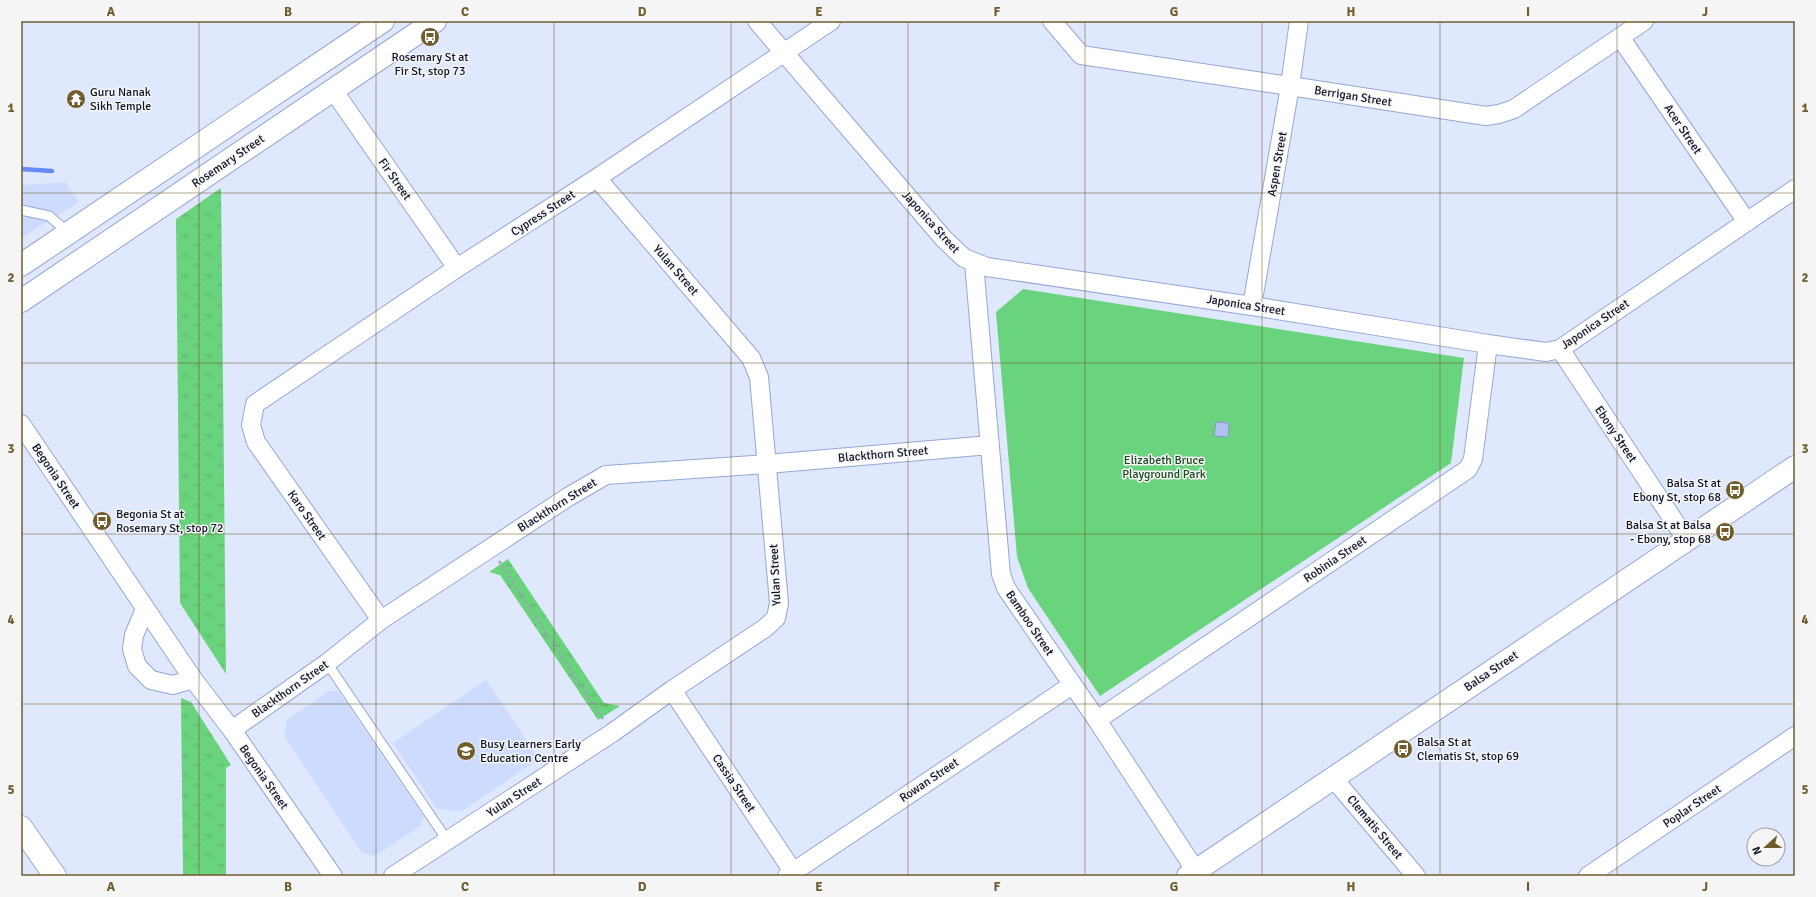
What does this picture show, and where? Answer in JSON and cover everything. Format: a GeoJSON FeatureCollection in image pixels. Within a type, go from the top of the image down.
{"type":"FeatureCollection","features":[{"type":"Feature","properties":{"kind":"main road"},"geometry":{"type":"LineString","coordinates":[[21,266],[383,21]]}},
{"type":"Feature","properties":{"kind":"main road","name":"Rosemary Street"},"geometry":{"type":"LineString","coordinates":[[21,301],[435,21]]}},
{"type":"Feature","properties":{"kind":"main road"},"geometry":{"type":"LineString","coordinates":[[183,156],[198,181]]}},
{"type":"Feature","properties":{"kind":"main road","name":"Balsa Street"},"geometry":{"type":"LineString","coordinates":[[1192,873],[1795,467]]}},
{"type":"Feature","properties":{"kind":"main road"},"geometry":{"type":"LineString","coordinates":[[21,827],[55,876]]}},
{"type":"Feature","properties":{"kind":"street","name":"Japonica Street"},"geometry":{"type":"LineString","coordinates":[[757,21],[944,239],[964,258],[974,263],[995,269],[1252,306],[1546,352],[1560,349],[1795,189]]}},
{"type":"Feature","properties":{"kind":"street","name":"Cypress Street"},"geometry":{"type":"LineString","coordinates":[[255,404],[457,268],[597,178],[831,21]]}},
{"type":"Feature","properties":{"kind":"street","name":"Berrigan Street"},"geometry":{"type":"LineString","coordinates":[[1052,21],[1081,55],[1486,116],[1499,114],[1514,109],[1644,21]]}},
{"type":"Feature","properties":{"kind":"street","name":"Aspen Street"},"geometry":{"type":"LineString","coordinates":[[1252,306],[1290,86],[1299,21]]}},
{"type":"Feature","properties":{"kind":"street","name":"Acer Street"},"geometry":{"type":"LineString","coordinates":[[1620,37],[1746,222]]}},
{"type":"Feature","properties":{"kind":"street","name":"Fir Street"},"geometry":{"type":"LineString","coordinates":[[333,90],[457,268]]}},
{"type":"Feature","properties":{"kind":"street","name":"Yulan Street"},"geometry":{"type":"LineString","coordinates":[[393,876],[612,733],[672,690],[766,628],[776,618],[779,603],[759,377],[751,358],[597,178]]}},
{"type":"Feature","properties":{"kind":"street","name":"Bamboo Street"},"geometry":{"type":"LineString","coordinates":[[974,263],[1001,574],[1006,588],[1097,720],[1192,873]]}},
{"type":"Feature","properties":{"kind":"street","name":"Robinia Street"},"geometry":{"type":"LineString","coordinates":[[1097,720],[1468,469],[1472,459],[1488,344]]}},
{"type":"Feature","properties":{"kind":"street","name":"Ebony Street"},"geometry":{"type":"LineString","coordinates":[[1560,349],[1686,539]]}},
{"type":"Feature","properties":{"kind":"street","name":"Karo Street"},"geometry":{"type":"LineString","coordinates":[[255,404],[251,425],[256,442],[381,620]]}},
{"type":"Feature","properties":{"kind":"street","name":"Begonia Street"},"geometry":{"type":"LineString","coordinates":[[21,424],[193,679],[232,730],[333,876]]}},
{"type":"Feature","properties":{"kind":"street","name":"Blackthorn Street"},"geometry":{"type":"LineString","coordinates":[[232,730],[327,663],[381,620],[568,497],[606,475],[767,464],[990,445]]}},
{"type":"Feature","properties":{"kind":"street"},"geometry":{"type":"LineString","coordinates":[[145,609],[134,635],[132,649],[137,666],[151,680],[173,685],[193,679]]}},
{"type":"Feature","properties":{"kind":"street","name":"Rowan Street"},"geometry":{"type":"LineString","coordinates":[[792,875],[1072,685]]}},
{"type":"Feature","properties":{"kind":"street","name":"Cassia Street"},"geometry":{"type":"LineString","coordinates":[[672,690],[792,875]]}},
{"type":"Feature","properties":{"kind":"street","name":"Poplar Street"},"geometry":{"type":"LineString","coordinates":[[1588,876],[1795,736]]}},
{"type":"Feature","properties":{"kind":"street","name":"Clematis Street"},"geometry":{"type":"LineString","coordinates":[[1333,778],[1416,876]]}},
{"type":"Feature","properties":{"kind":"lane"},"geometry":{"type":"LineString","coordinates":[[22,212],[39,213],[49,216],[69,233]]}},
{"type":"Feature","properties":{"kind":"lane"},"geometry":{"type":"LineString","coordinates":[[327,663],[447,840]]}},
{"type":"Feature","properties":{"kind":"path"},"geometry":{"type":"LineString","coordinates":[[490,548],[612,733]]}},
{"type":"Feature","properties":{"kind":"shaded area"},"geometry":{"type":"Polygon","coordinates":[[[65,182],[79,202],[21,238],[21,184],[30,185],[65,182]]]}},
{"type":"Feature","properties":{"kind":"shaded area","name":"Busy Learners Early Education Centre"},"geometry":{"type":"Polygon","coordinates":[[[486,680],[539,759],[461,812],[436,808],[393,743],[486,680]]]}},
{"type":"Feature","properties":{"kind":"shaded area"},"geometry":{"type":"Polygon","coordinates":[[[329,691],[338,691],[424,817],[419,827],[375,856],[362,853],[284,735],[287,720],[329,691]]]}},
{"type":"Feature","properties":{"kind":"green space"},"geometry":{"type":"Polygon","coordinates":[[[221,188],[226,674],[180,603],[176,219],[221,188]]]}},
{"type":"Feature","properties":{"kind":"green space","name":"Elizabeth Bruce Playground Park"},"geometry":{"type":"Polygon","coordinates":[[[1023,289],[1464,358],[1451,463],[1100,696],[1028,588],[1017,557],[996,312],[1023,289]]]}},
{"type":"Feature","properties":{"kind":"green space"},"geometry":{"type":"Polygon","coordinates":[[[508,559],[604,703],[620,706],[598,720],[500,575],[489,572],[508,559]]]}},
{"type":"Feature","properties":{"kind":"green space"},"geometry":{"type":"Polygon","coordinates":[[[181,698],[191,702],[231,765],[226,768],[226,876],[183,876],[181,698]]]}},
{"type":"Feature","properties":{"kind":"building"},"geometry":{"type":"Polygon","coordinates":[[[1216,422],[1229,423],[1228,437],[1214,436],[1216,422]]]}},
{"type":"Feature","properties":{"kind":"waterway"},"geometry":{"type":"LineString","coordinates":[[21,169],[52,171]]}},
{"type":"Feature","properties":{"kind":"place","name":"Rosemary St at Fir St, stop 73"},"geometry":{"type":"Point","coordinates":[430,37]}},
{"type":"Feature","properties":{"kind":"place","name":"Guru Nanak Sikh Temple"},"geometry":{"type":"Point","coordinates":[76,99]}},
{"type":"Feature","properties":{"kind":"place","name":"Balsa St at Ebony St, stop 68"},"geometry":{"type":"Point","coordinates":[1735,490]}},
{"type":"Feature","properties":{"kind":"place","name":"Begonia St at Rosemary St, stop 72"},"geometry":{"type":"Point","coordinates":[102,521]}},
{"type":"Feature","properties":{"kind":"place","name":"Balsa St at Balsa - Ebony, stop 68"},"geometry":{"type":"Point","coordinates":[1725,532]}},
{"type":"Feature","properties":{"kind":"place","name":"Balsa St at Clematis St, stop 69"},"geometry":{"type":"Point","coordinates":[1403,749]}},
{"type":"Feature","properties":{"kind":"place","name":"Busy Learners Early Education Centre"},"geometry":{"type":"Point","coordinates":[466,751]}}]}
